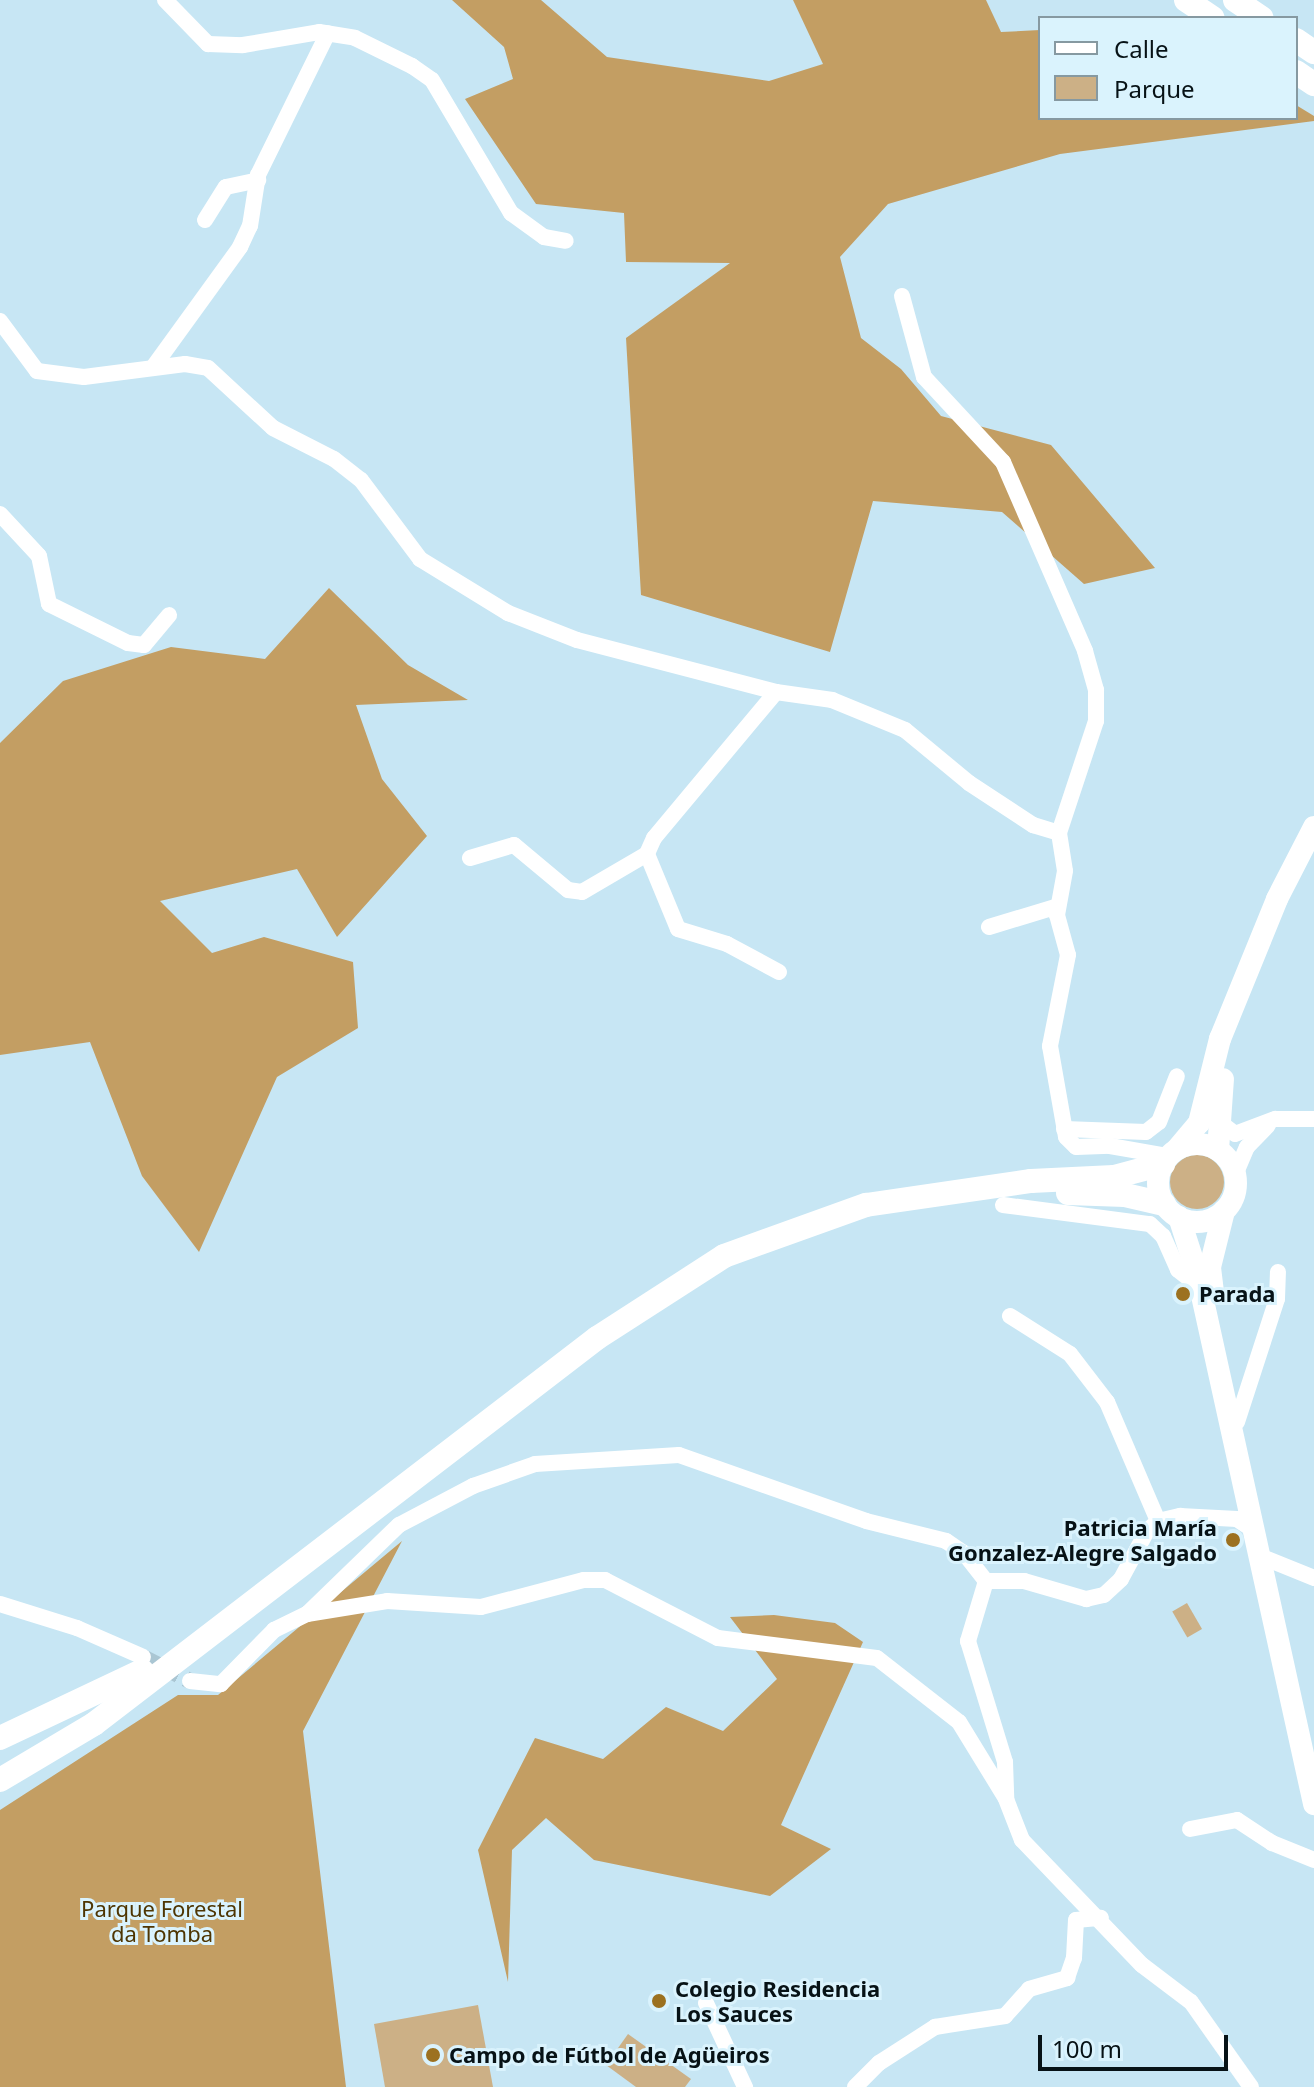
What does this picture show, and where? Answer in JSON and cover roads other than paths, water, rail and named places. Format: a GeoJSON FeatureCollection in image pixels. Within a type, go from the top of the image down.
{"type":"FeatureCollection","features":[{"type":"Feature","properties":{"kind":"highway"},"geometry":{"type":"LineString","coordinates":[[1186,0],[1210,16]]}},
{"type":"Feature","properties":{"kind":"highway"},"geometry":{"type":"LineString","coordinates":[[1235,0],[1259,16]]}},
{"type":"Feature","properties":{"kind":"highway"},"geometry":{"type":"LineString","coordinates":[[0,1780],[94,1724],[597,1338],[724,1256],[866,1205],[1130,1174],[1169,1156]]}},
{"type":"Feature","properties":{"kind":"highway"},"geometry":{"type":"LineString","coordinates":[[950,1193],[1113,1195],[1172,1210]]}},
{"type":"Feature","properties":{"kind":"highway"},"geometry":{"type":"LineString","coordinates":[[0,1738],[134,1677],[296,1557],[348,1529]]}},
{"type":"Feature","properties":{"kind":"main road"},"geometry":{"type":"LineString","coordinates":[[1314,827],[1220,1039],[1199,1123],[1169,1156],[1158,1180],[1200,1287],[1247,1520],[1314,1804]]}},
{"type":"Feature","properties":{"kind":"main road"},"geometry":{"type":"LineString","coordinates":[[1238,995],[1218,1121],[1220,1151],[1235,1175],[1234,1194],[1224,1211],[1210,1267],[1237,1422],[1274,1566],[1314,1771]]}},
{"type":"Feature","properties":{"kind":"main road"},"geometry":{"type":"LineString","coordinates":[[1169,1156],[1197,1144],[1220,1151]]}},
{"type":"Feature","properties":{"kind":"main road"},"geometry":{"type":"LineString","coordinates":[[1172,1210],[1198,1222],[1224,1211]]}},
{"type":"Feature","properties":{"kind":"street"},"geometry":{"type":"LineString","coordinates":[[165,0],[208,44],[328,33],[381,50],[432,80],[511,213],[544,237],[566,241]]}},
{"type":"Feature","properties":{"kind":"street"},"geometry":{"type":"LineString","coordinates":[[154,366],[240,247],[258,180],[328,33]]}},
{"type":"Feature","properties":{"kind":"street"},"geometry":{"type":"LineString","coordinates":[[205,220],[226,187],[258,180]]}},
{"type":"Feature","properties":{"kind":"street"},"geometry":{"type":"LineString","coordinates":[[902,296],[924,377],[1003,462],[1085,651],[1096,690],[1096,721],[1059,833],[1065,871],[1058,906],[1068,955],[1050,1046],[1064,1129],[1076,1147],[1169,1156]]}},
{"type":"Feature","properties":{"kind":"street"},"geometry":{"type":"LineString","coordinates":[[0,321],[37,371],[84,377],[154,366],[208,368],[273,428],[334,459],[361,480],[420,559],[508,613],[577,640],[776,692],[832,700],[905,730],[969,783],[1033,825],[1059,833]]}},
{"type":"Feature","properties":{"kind":"street"},"geometry":{"type":"LineString","coordinates":[[0,514],[39,556],[49,604],[128,643],[144,645],[169,615]]}},
{"type":"Feature","properties":{"kind":"street"},"geometry":{"type":"LineString","coordinates":[[470,858],[514,845],[568,890],[582,892],[647,854],[654,838],[776,692]]}},
{"type":"Feature","properties":{"kind":"street"},"geometry":{"type":"LineString","coordinates":[[647,854],[678,929],[727,944],[779,972]]}},
{"type":"Feature","properties":{"kind":"street"},"geometry":{"type":"LineString","coordinates":[[989,927],[1058,906]]}},
{"type":"Feature","properties":{"kind":"street"},"geometry":{"type":"LineString","coordinates":[[1064,1129],[1146,1132],[1159,1122],[1177,1076]]}},
{"type":"Feature","properties":{"kind":"street"},"geometry":{"type":"LineString","coordinates":[[1218,1121],[1235,1134],[1275,1119],[1314,1119]]}},
{"type":"Feature","properties":{"kind":"street"},"geometry":{"type":"LineString","coordinates":[[1235,1175],[1253,1139],[1275,1119]]}},
{"type":"Feature","properties":{"kind":"street"},"geometry":{"type":"LineString","coordinates":[[1220,1151],[1245,1138],[1250,1129]]}},
{"type":"Feature","properties":{"kind":"street"},"geometry":{"type":"LineString","coordinates":[[1124,1150],[1133,1166],[1130,1174]]}},
{"type":"Feature","properties":{"kind":"street"},"geometry":{"type":"LineString","coordinates":[[1003,1205],[1150,1224],[1163,1236],[1178,1270],[1200,1287]]}},
{"type":"Feature","properties":{"kind":"street"},"geometry":{"type":"LineString","coordinates":[[1237,1422],[1254,1381],[1277,1299],[1278,1272]]}},
{"type":"Feature","properties":{"kind":"street"},"geometry":{"type":"LineString","coordinates":[[1010,1316],[1070,1354],[1107,1402],[1158,1521]]}},
{"type":"Feature","properties":{"kind":"street"},"geometry":{"type":"LineString","coordinates":[[1229,1382],[1239,1389],[1254,1381]]}},
{"type":"Feature","properties":{"kind":"street"},"geometry":{"type":"LineString","coordinates":[[307,1614],[399,1525],[450,1498],[535,1464],[608,1455],[679,1455],[866,1521],[921,1532],[964,1553],[986,1581]]}},
{"type":"Feature","properties":{"kind":"street"},"geometry":{"type":"LineString","coordinates":[[986,1581],[1024,1581],[1072,1599],[1104,1595],[1121,1579],[1147,1531],[1158,1521],[1180,1516],[1247,1520]]}},
{"type":"Feature","properties":{"kind":"street"},"geometry":{"type":"LineString","coordinates":[[1274,1566],[1314,1578]]}},
{"type":"Feature","properties":{"kind":"street"},"geometry":{"type":"LineString","coordinates":[[190,1681],[208,1687],[221,1684],[274,1630],[307,1614],[387,1601],[481,1607],[584,1580],[605,1580],[718,1638],[852,1651],[886,1663],[959,1722],[1006,1799],[1022,1840],[1101,1918],[1142,1965],[1191,2002],[1251,2087]]}},
{"type":"Feature","properties":{"kind":"street"},"geometry":{"type":"LineString","coordinates":[[986,1581],[968,1641],[1005,1762],[1006,1799]]}},
{"type":"Feature","properties":{"kind":"street"},"geometry":{"type":"LineString","coordinates":[[0,1604],[77,1628],[143,1657]]}},
{"type":"Feature","properties":{"kind":"street"},"geometry":{"type":"LineString","coordinates":[[1190,1829],[1237,1820],[1272,1843],[1314,1860]]}},
{"type":"Feature","properties":{"kind":"street"},"geometry":{"type":"LineString","coordinates":[[855,2087],[879,2063],[935,2027],[1005,2016],[1029,1989],[1067,1978],[1074,1958],[1076,1920],[1101,1918]]}},
{"type":"Feature","properties":{"kind":"street"},"geometry":{"type":"LineString","coordinates":[[706,2003],[745,2087]]}},
{"type":"Feature","properties":{"kind":"tunnel"},"geometry":{"type":"LineString","coordinates":[[143,1657],[190,1681]]}},
{"type":"Feature","properties":{"kind":"place","name":"Parada"},"geometry":{"type":"Point","coordinates":[1183,1294]}},
{"type":"Feature","properties":{"kind":"place","name":"Patricia María Gonzalez-Alegre Salgado"},"geometry":{"type":"Point","coordinates":[1233,1540]}},
{"type":"Feature","properties":{"kind":"place","name":"Colegio Residencia Los Sauces"},"geometry":{"type":"Point","coordinates":[659,2001]}},
{"type":"Feature","properties":{"kind":"place","name":"Campo de Fútbol de Agüeiros"},"geometry":{"type":"Point","coordinates":[433,2055]}},
{"type":"Feature","properties":{"kind":"park label","name":"Parque Forestal da Tomba"},"geometry":{"type":"Point","coordinates":[162,1920]}}]}
